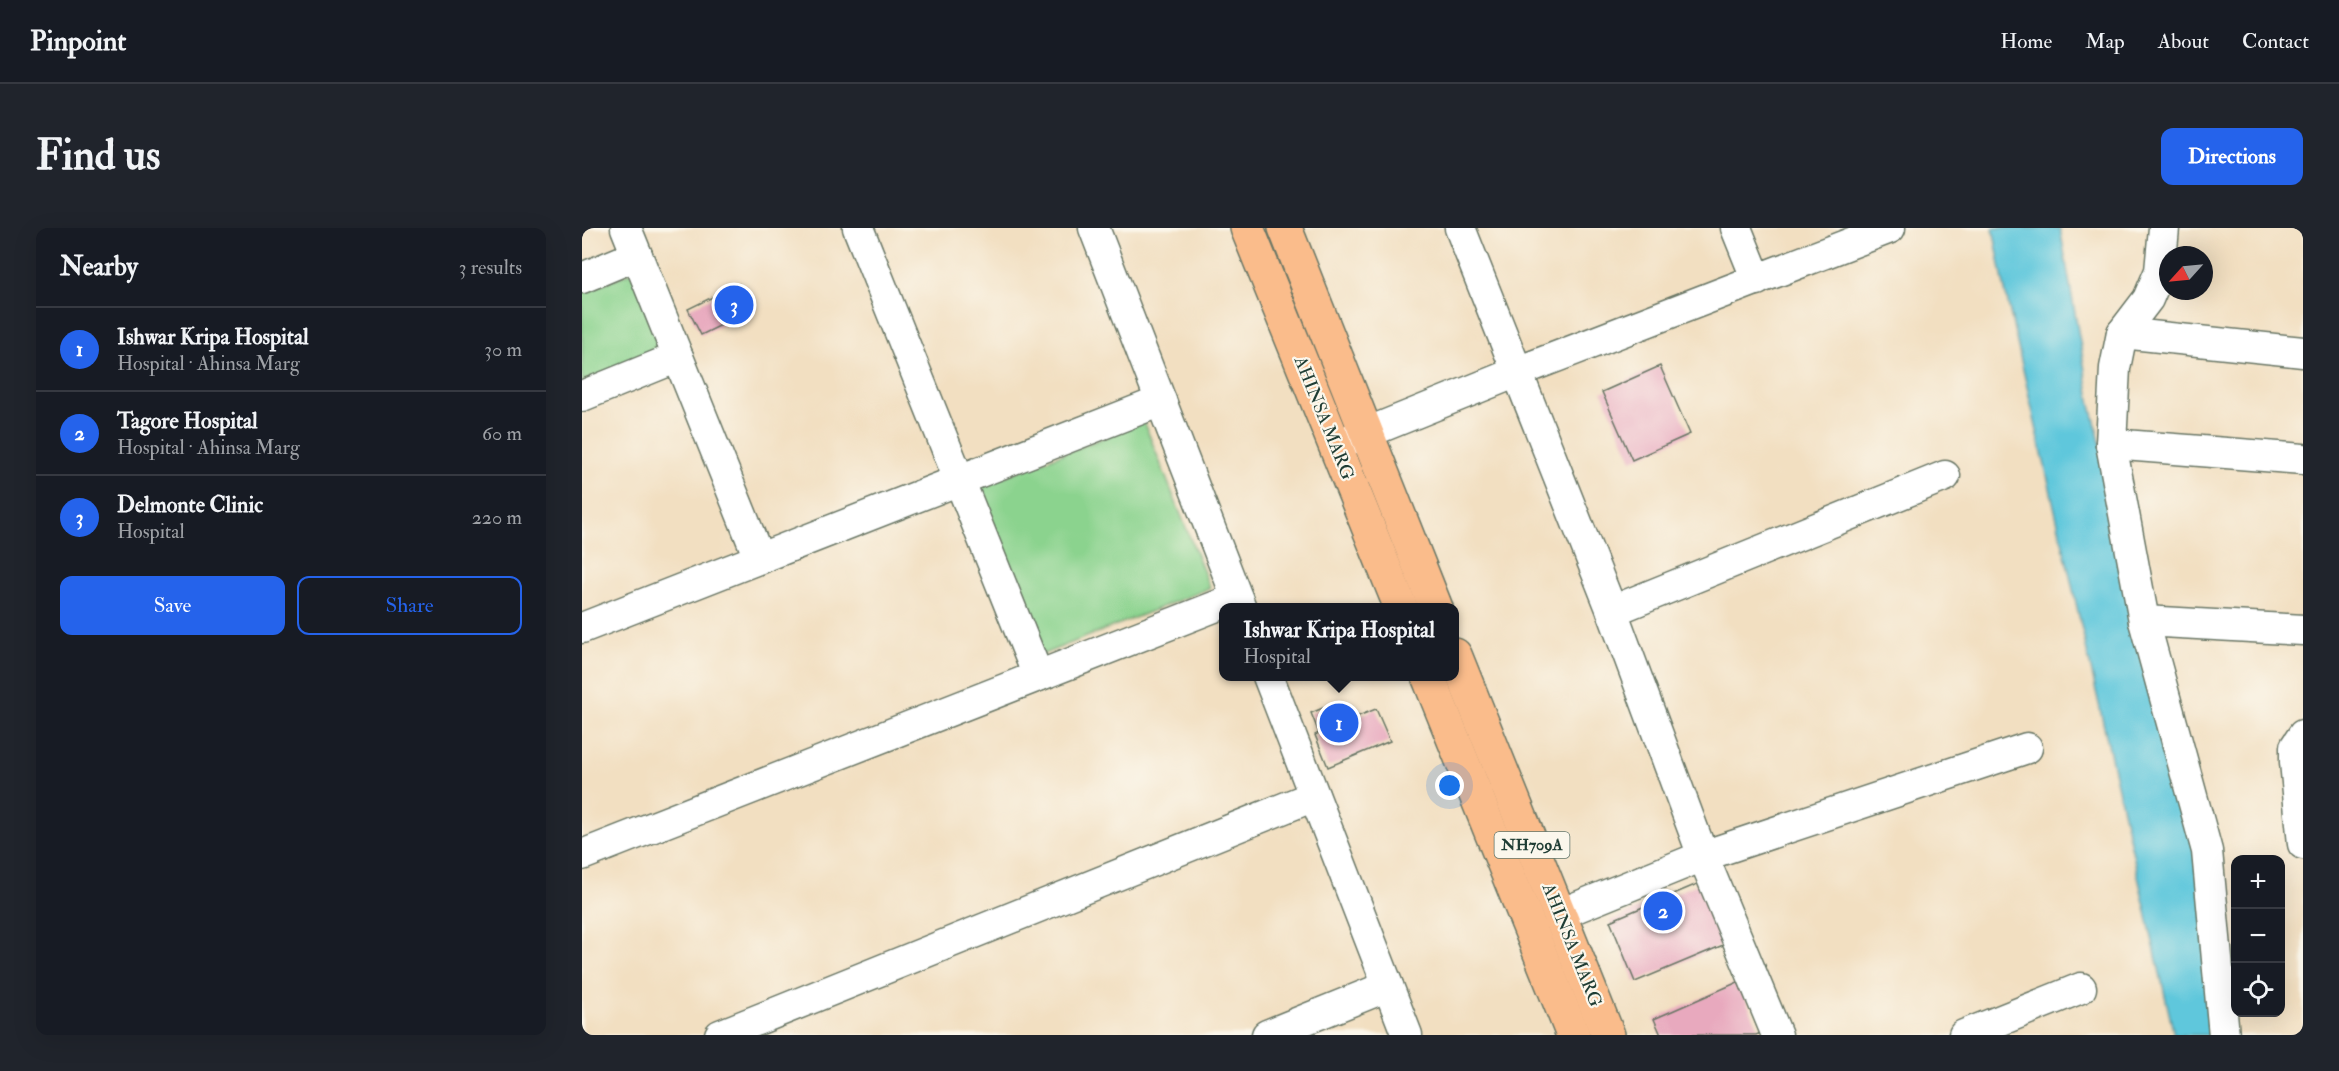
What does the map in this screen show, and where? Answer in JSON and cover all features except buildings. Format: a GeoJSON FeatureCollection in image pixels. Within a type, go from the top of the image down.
{"type":"FeatureCollection","features":[{"type":"Feature","properties":{"kind":"highway","name":"AHINSA MARG"},"geometry":{"type":"LineString","coordinates":[[1247,228],[1399,603]]}},
{"type":"Feature","properties":{"kind":"highway","name":"AHINSA MARG"},"geometry":{"type":"LineString","coordinates":[[1285,228],[1434,603]]}},
{"type":"Feature","properties":{"kind":"highway","name":"AHINSA MARG"},"geometry":{"type":"LineString","coordinates":[[1459,665],[1608,1035]]}},
{"type":"Feature","properties":{"kind":"highway","name":"AHINSA MARG"},"geometry":{"type":"LineString","coordinates":[[1430,681],[1573,1035]]}},
{"type":"Feature","properties":{"kind":"street"},"geometry":{"type":"LineString","coordinates":[[626,228],[759,558]]}},
{"type":"Feature","properties":{"kind":"street"},"geometry":{"type":"LineString","coordinates":[[858,228],[1038,676]]}},
{"type":"Feature","properties":{"kind":"street"},"geometry":{"type":"LineString","coordinates":[[1094,228],[1239,603]]}},
{"type":"Feature","properties":{"kind":"street"},"geometry":{"type":"LineString","coordinates":[[1460,228],[1612,611],[1703,856],[1777,1035]]}},
{"type":"Feature","properties":{"kind":"street"},"geometry":{"type":"LineString","coordinates":[[1737,228],[1757,280]]}},
{"type":"Feature","properties":{"kind":"street"},"geometry":{"type":"LineString","coordinates":[[1335,446],[1517,372],[1890,228]]}},
{"type":"Feature","properties":{"kind":"street"},"geometry":{"type":"LineString","coordinates":[[2164,228],[2160,271],[2148,299],[2122,333],[2115,368],[2112,444],[2144,621],[2206,851],[2224,1035]]}},
{"type":"Feature","properties":{"kind":"street"},"geometry":{"type":"LineString","coordinates":[[582,278],[637,255]]}},
{"type":"Feature","properties":{"kind":"street"},"geometry":{"type":"LineString","coordinates":[[2122,333],[2303,352]]}},
{"type":"Feature","properties":{"kind":"street"},"geometry":{"type":"LineString","coordinates":[[582,396],[678,357]]}},
{"type":"Feature","properties":{"kind":"street"},"geometry":{"type":"LineString","coordinates":[[582,628],[1161,401]]}},
{"type":"Feature","properties":{"kind":"street"},"geometry":{"type":"LineString","coordinates":[[2112,444],[2303,459]]}},
{"type":"Feature","properties":{"kind":"street"},"geometry":{"type":"LineString","coordinates":[[1612,611],[1945,476]]}},
{"type":"Feature","properties":{"kind":"street"},"geometry":{"type":"LineString","coordinates":[[582,855],[1038,676],[1219,610]]}},
{"type":"Feature","properties":{"kind":"street"},"geometry":{"type":"LineString","coordinates":[[2144,621],[2303,630]]}},
{"type":"Feature","properties":{"kind":"street"},"geometry":{"type":"LineString","coordinates":[[1270,681],[1407,1035]]}},
{"type":"Feature","properties":{"kind":"street"},"geometry":{"type":"LineString","coordinates":[[2303,735],[2295,747],[2295,762],[2303,844]]}},
{"type":"Feature","properties":{"kind":"street"},"geometry":{"type":"LineString","coordinates":[[1560,914],[1703,856],[2027,748]]}},
{"type":"Feature","properties":{"kind":"street"},"geometry":{"type":"LineString","coordinates":[[720,1035],[1314,796]]}},
{"type":"Feature","properties":{"kind":"street"},"geometry":{"type":"LineString","coordinates":[[1267,1035],[1388,986]]}},
{"type":"Feature","properties":{"kind":"street"},"geometry":{"type":"LineString","coordinates":[[1964,1035],[2081,988]]}},
{"type":"Feature","properties":{"kind":"green space"},"geometry":{"type":"Polygon","coordinates":[[[632,272],[664,349],[582,382],[582,292],[632,272]]]}},
{"type":"Feature","properties":{"kind":"green space"},"geometry":{"type":"Polygon","coordinates":[[[1144,422],[1210,588],[1041,655],[975,488],[1144,422]]]}},
{"type":"Feature","properties":{"kind":"water"},"geometry":{"type":"Polygon","coordinates":[[[1993,228],[2060,228],[2091,405],[2224,952],[2232,1035],[2174,1035],[2003,281],[1993,228]]]}},
{"type":"Feature","properties":{"kind":"place","name":"Delmonte Clinic"},"geometry":{"type":"Point","coordinates":[734,305]}},
{"type":"Feature","properties":{"kind":"place","name":"Ishwar Kripa Hospital"},"geometry":{"type":"Point","coordinates":[1339,723]}},
{"type":"Feature","properties":{"kind":"place","name":"Tagore Hospital"},"geometry":{"type":"Point","coordinates":[1663,911]}}]}
